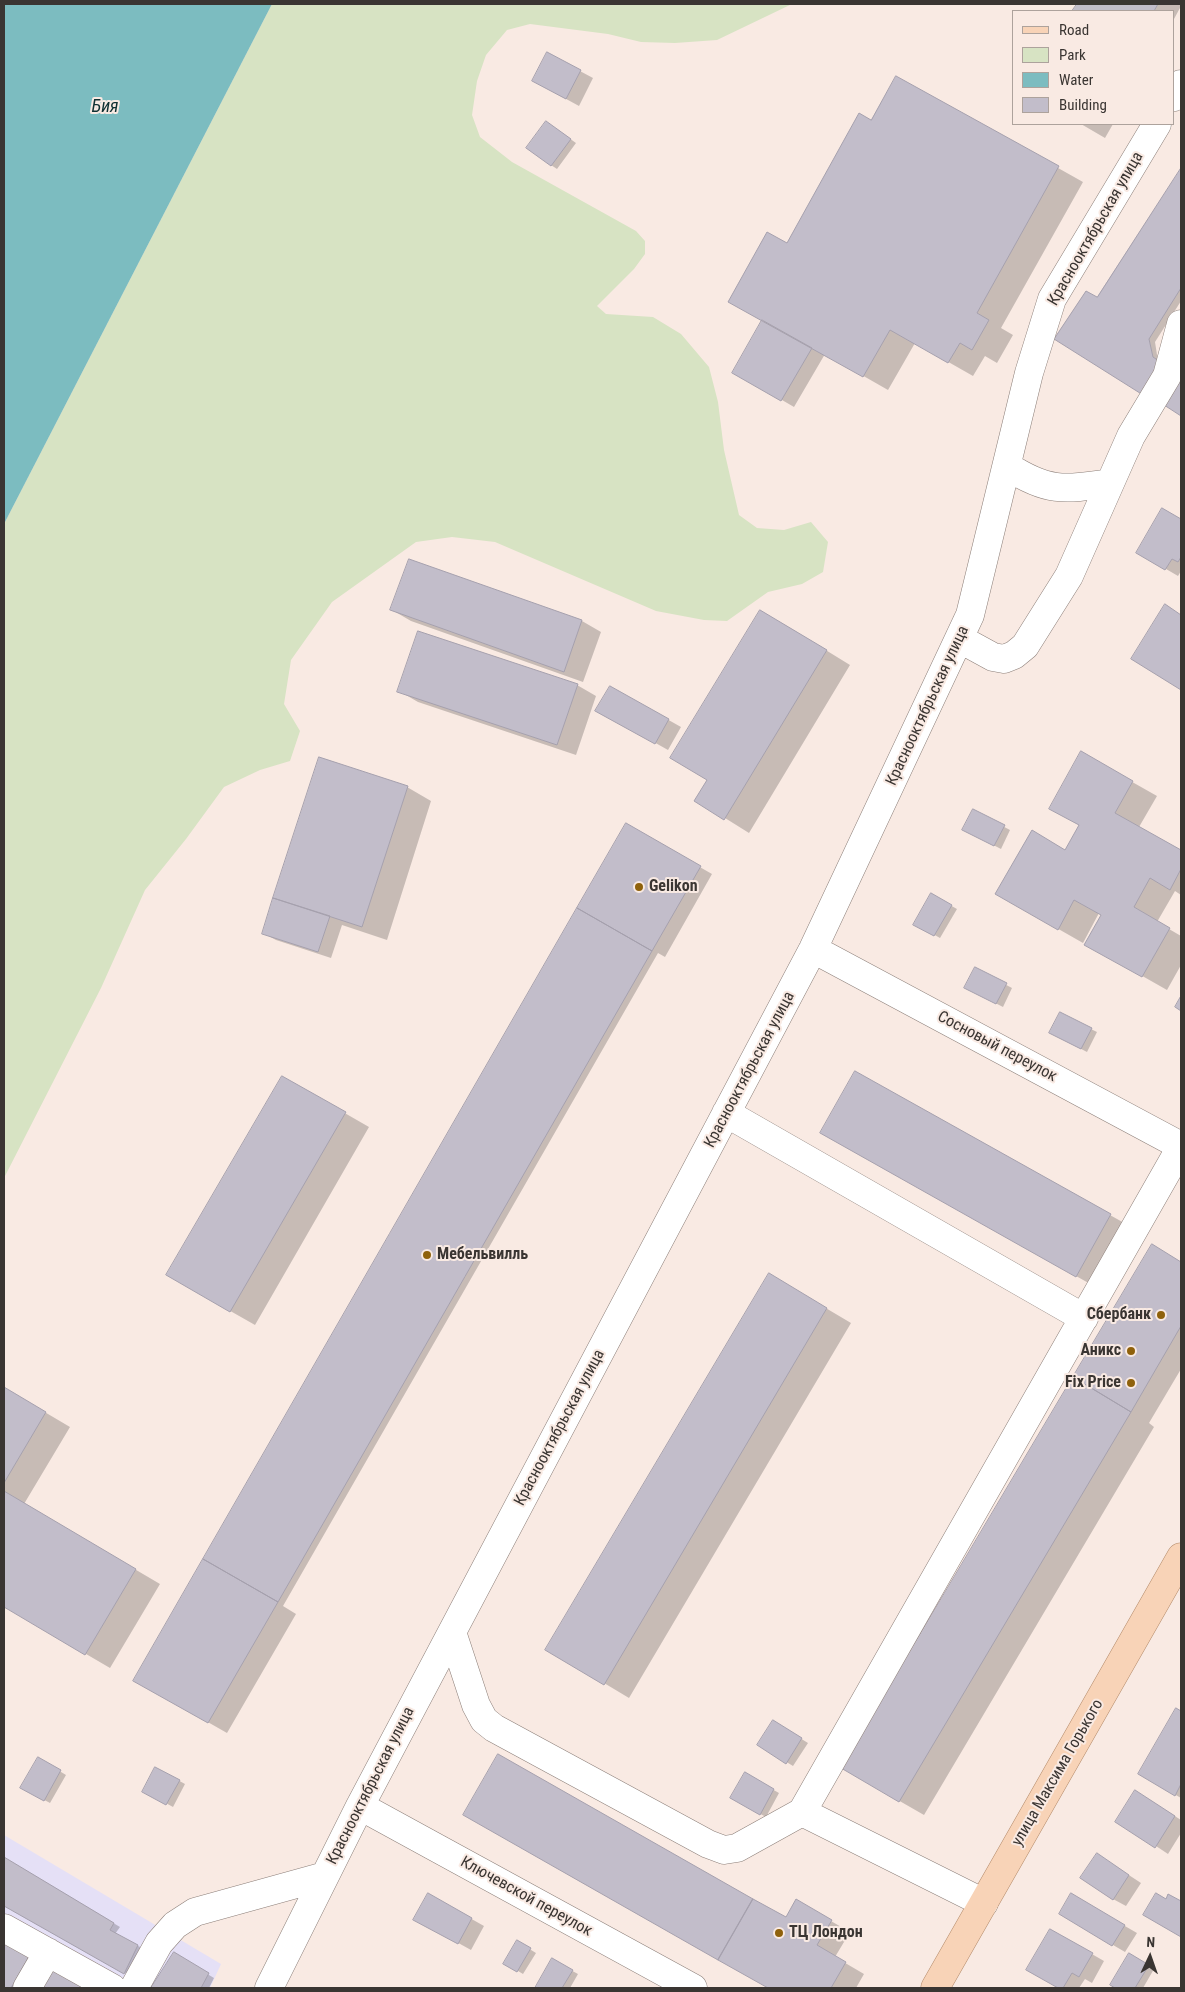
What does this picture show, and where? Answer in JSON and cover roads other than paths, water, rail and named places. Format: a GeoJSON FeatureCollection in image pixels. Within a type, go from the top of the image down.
{"type":"FeatureCollection","features":[{"type":"Feature","properties":{"kind":"main road","name":"улица Максима Горького"},"geometry":{"type":"LineString","coordinates":[[935,1988],[1181,1557]]}},
{"type":"Feature","properties":{"kind":"street"},"geometry":{"type":"LineString","coordinates":[[1175,95],[1181,84]]}},
{"type":"Feature","properties":{"kind":"street","name":"Краснооктябрьская улица"},"geometry":{"type":"LineString","coordinates":[[269,1988],[360,1806],[814,949],[970,615],[1029,373],[1052,299],[1156,125]]}},
{"type":"Feature","properties":{"kind":"street"},"geometry":{"type":"LineString","coordinates":[[960,639],[993,657],[1004,659],[1014,655],[1025,646],[1069,576],[1131,436],[1167,376],[1181,324]]}},
{"type":"Feature","properties":{"kind":"street"},"geometry":{"type":"LineString","coordinates":[[1007,466],[1028,480],[1054,487],[1071,488],[1109,483]]}},
{"type":"Feature","properties":{"kind":"street","name":"Сосновый переулок"},"geometry":{"type":"LineString","coordinates":[[814,949],[1181,1146]]}},
{"type":"Feature","properties":{"kind":"street"},"geometry":{"type":"LineString","coordinates":[[726,1113],[1084,1318]]}},
{"type":"Feature","properties":{"kind":"street"},"geometry":{"type":"LineString","coordinates":[[452,1632],[476,1705],[484,1720],[494,1728],[708,1844],[724,1850],[737,1848],[802,1812],[1181,1146]]}},
{"type":"Feature","properties":{"kind":"street","name":"Ключевской переулок"},"geometry":{"type":"LineString","coordinates":[[360,1806],[693,1988]]}},
{"type":"Feature","properties":{"kind":"street"},"geometry":{"type":"LineString","coordinates":[[802,1812],[984,1903]]}},
{"type":"Feature","properties":{"kind":"street"},"geometry":{"type":"LineString","coordinates":[[134,1988],[159,1943],[175,1924],[194,1912],[325,1876]]}},
{"type":"Feature","properties":{"kind":"street"},"geometry":{"type":"LineString","coordinates":[[4,1928],[112,1988]]}},
{"type":"Feature","properties":{"kind":"street"},"geometry":{"type":"LineString","coordinates":[[27,1988],[48,1952]]}},
{"type":"Feature","properties":{"kind":"water","name":"Бия"},"geometry":{"type":"Polygon","coordinates":[[[4,4],[272,4],[4,524],[4,4]]]}},
{"type":"Feature","properties":{"kind":"place","name":"Gelikon"},"geometry":{"type":"Point","coordinates":[639,887]}},
{"type":"Feature","properties":{"kind":"place","name":"Мебельвилль"},"geometry":{"type":"Point","coordinates":[427,1255]}},
{"type":"Feature","properties":{"kind":"place","name":"Сбербанк"},"geometry":{"type":"Point","coordinates":[1161,1315]}},
{"type":"Feature","properties":{"kind":"place","name":"Аникс"},"geometry":{"type":"Point","coordinates":[1131,1351]}},
{"type":"Feature","properties":{"kind":"place","name":"Fix Price"},"geometry":{"type":"Point","coordinates":[1131,1383]}},
{"type":"Feature","properties":{"kind":"place","name":"ТЦ Лондон"},"geometry":{"type":"Point","coordinates":[779,1933]}}]}
